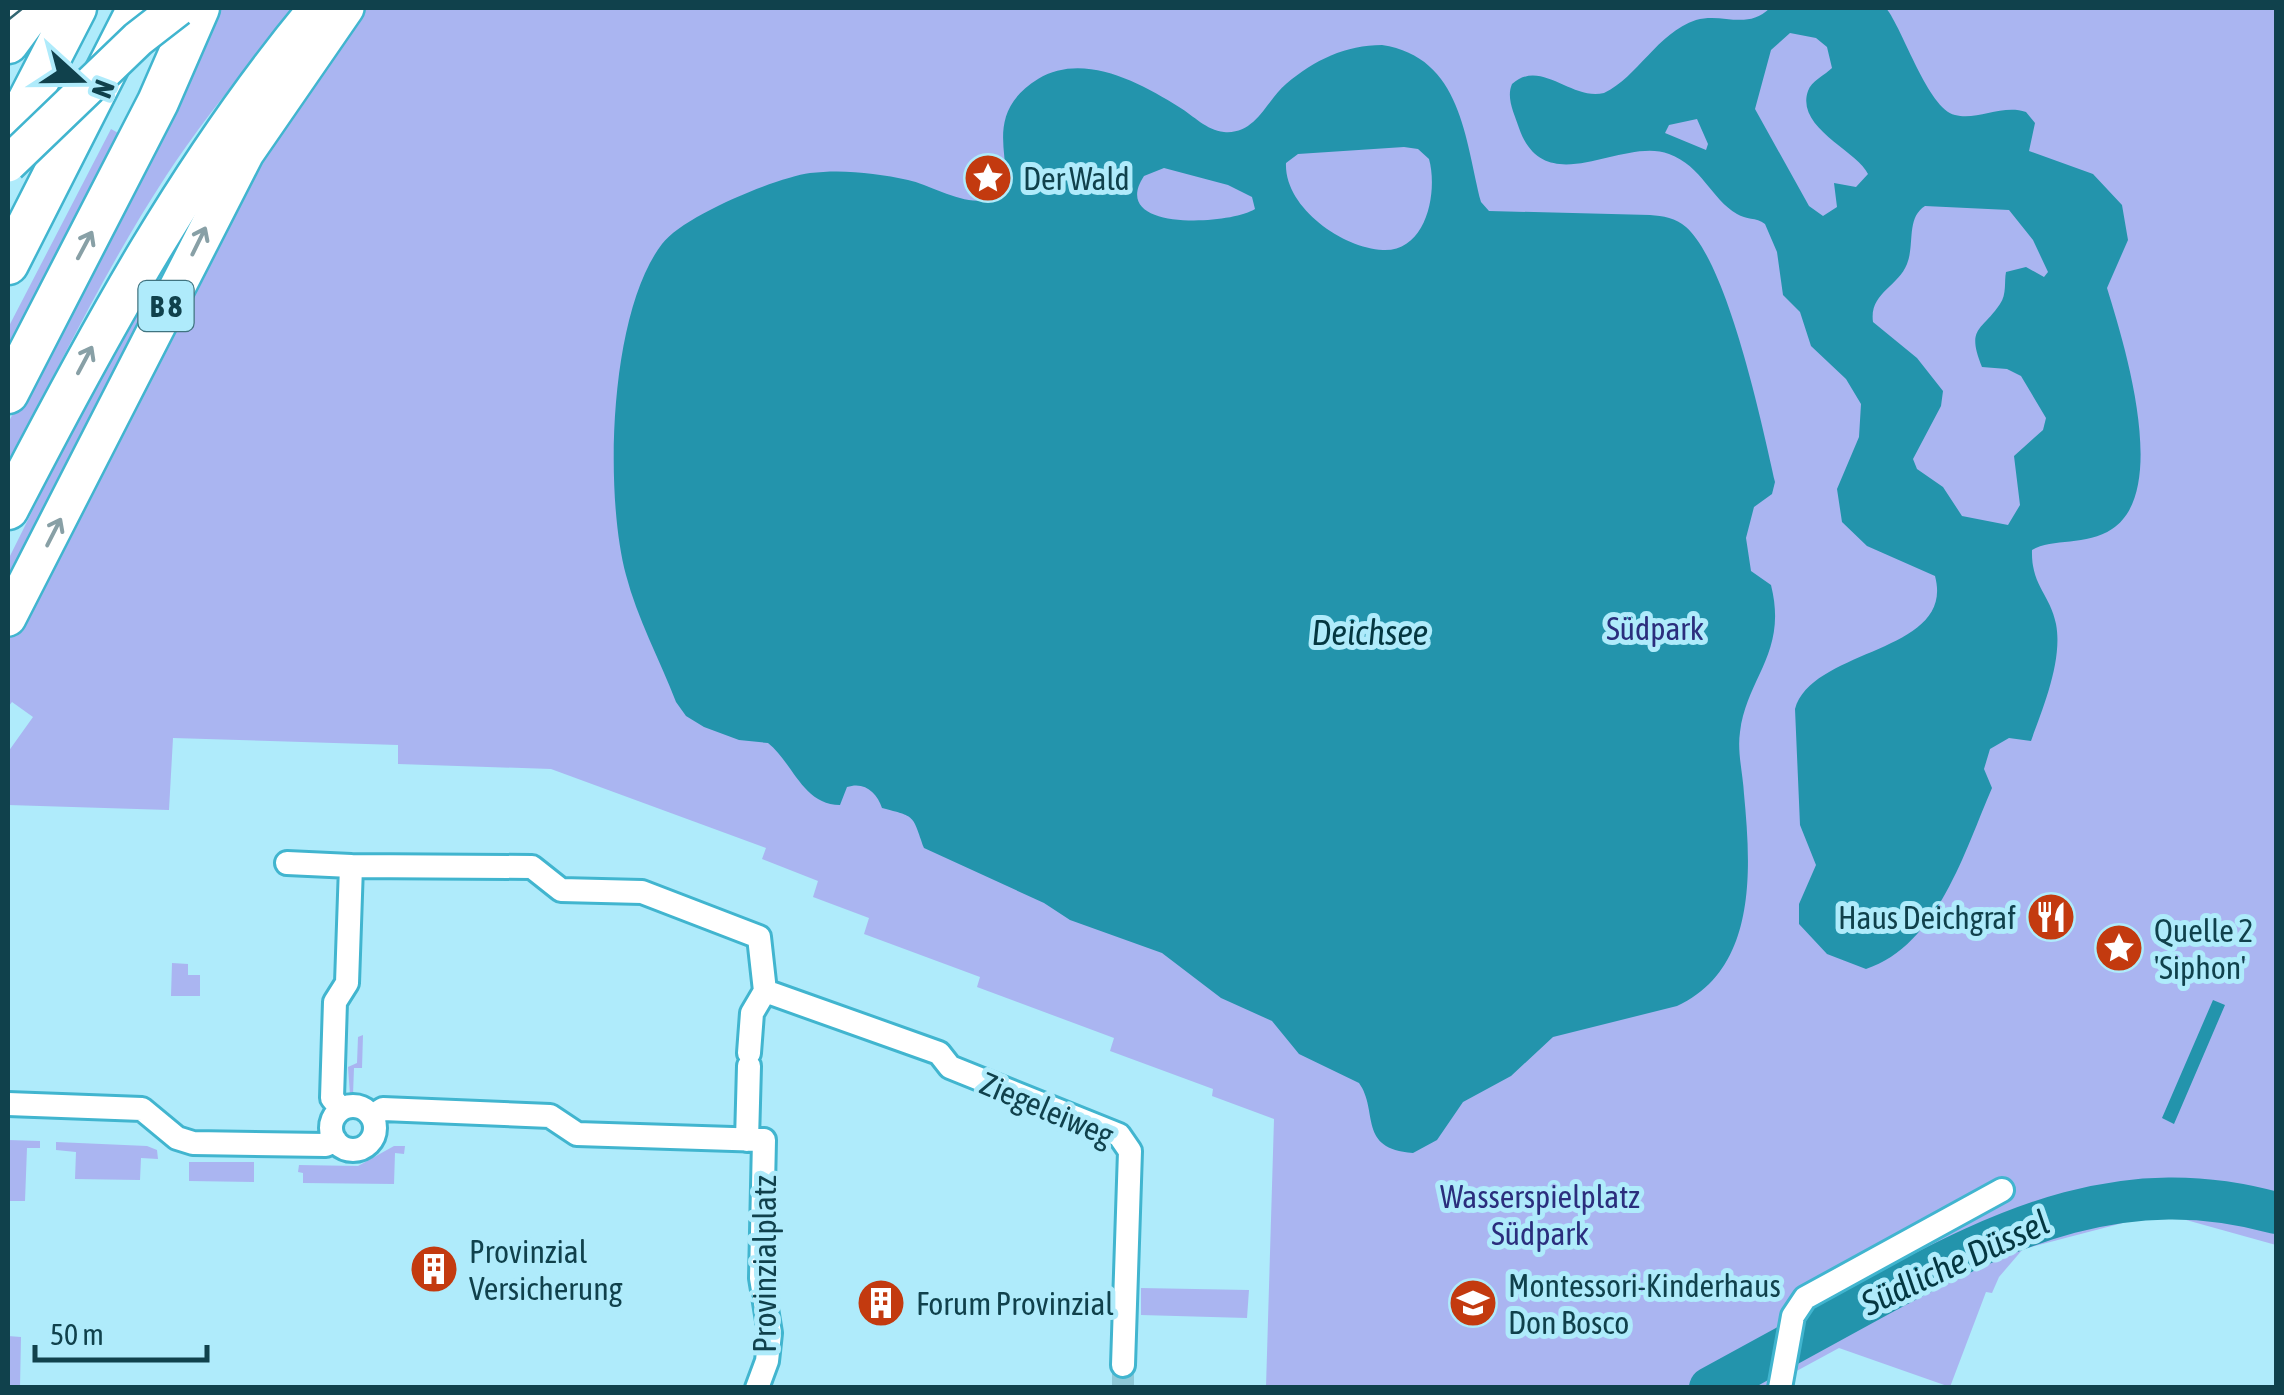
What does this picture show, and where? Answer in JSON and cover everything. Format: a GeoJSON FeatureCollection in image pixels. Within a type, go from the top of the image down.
{"type":"FeatureCollection","features":[{"type":"Feature","properties":{"kind":"highway"},"geometry":{"type":"LineString","coordinates":[[8,44],[34,8]]}},
{"type":"Feature","properties":{"kind":"highway"},"geometry":{"type":"LineString","coordinates":[[8,140],[76,8]]}},
{"type":"Feature","properties":{"kind":"highway"},"geometry":{"type":"LineString","coordinates":[[8,264],[138,8]]}},
{"type":"Feature","properties":{"kind":"highway"},"geometry":{"type":"LineString","coordinates":[[8,393],[158,102],[198,8]]}},
{"type":"Feature","properties":{"kind":"highway"},"geometry":{"type":"LineString","coordinates":[[8,510],[107,318],[182,194],[270,68],[320,8]]}},
{"type":"Feature","properties":{"kind":"main road"},"geometry":{"type":"LineString","coordinates":[[8,164],[138,39],[178,8]]}},
{"type":"Feature","properties":{"kind":"main road","name":"B 8"},"geometry":{"type":"LineString","coordinates":[[8,618],[246,153],[346,8]]}},
{"type":"Feature","properties":{"kind":"street"},"geometry":{"type":"LineString","coordinates":[[287,863],[532,867],[561,890],[652,894],[760,937],[765,991],[752,1013],[749,1060],[755,1140],[577,1134],[550,1116],[383,1109],[372,1116]]}},
{"type":"Feature","properties":{"kind":"street"},"geometry":{"type":"LineString","coordinates":[[342,1109],[332,1098],[335,1002],[347,983],[351,866]]}},
{"type":"Feature","properties":{"kind":"street","name":"Ziegeleiweg"},"geometry":{"type":"LineString","coordinates":[[765,991],[939,1053],[950,1067],[1119,1134],[1130,1150],[1123,1365]]}},
{"type":"Feature","properties":{"kind":"street"},"geometry":{"type":"LineString","coordinates":[[8,1104],[142,1110],[177,1138],[193,1143],[326,1145],[334,1140]]}},
{"type":"Feature","properties":{"kind":"street"},"geometry":{"type":"LineString","coordinates":[[358,1106],[372,1116],[375,1133],[365,1147],[348,1150],[334,1140],[332,1123],[342,1109],[358,1106]]}},
{"type":"Feature","properties":{"kind":"street","name":"Provinzialplatz"},"geometry":{"type":"LineString","coordinates":[[755,1140],[760,1278],[770,1334],[767,1361],[757,1388]]}},
{"type":"Feature","properties":{"kind":"street"},"geometry":{"type":"LineString","coordinates":[[1781,1379],[1791,1324],[1805,1298],[2002,1190]]}},
{"type":"Feature","properties":{"kind":"green space"},"geometry":{"type":"Polygon","coordinates":[[[214,8],[298,8],[213,111],[166,176],[103,282],[8,465],[8,423],[118,215],[214,8]]]}},
{"type":"Feature","properties":{"kind":"green space","name":"Südpark"},"geometry":{"type":"Polygon","coordinates":[[[356,8],[2276,8],[2276,1245],[2161,1213],[2023,1249],[1999,1277],[1992,1293],[1986,1292],[1950,1387],[1839,1348],[1791,1374],[1778,1387],[1266,1387],[1274,1119],[1212,1096],[1213,1089],[1110,1051],[1114,1038],[977,987],[980,977],[864,934],[869,918],[813,897],[818,881],[762,859],[766,848],[551,769],[398,764],[398,745],[173,738],[169,810],[8,805],[8,752],[33,717],[12,702],[8,707],[8,639],[220,216],[356,8]]]}},
{"type":"Feature","properties":{"kind":"green space"},"geometry":{"type":"Polygon","coordinates":[[[111,129],[129,139],[8,371],[8,328],[111,129]]]}},
{"type":"Feature","properties":{"kind":"green space"},"geometry":{"type":"Polygon","coordinates":[[[192,220],[8,592],[8,560],[51,473],[117,344],[192,220]]]}},
{"type":"Feature","properties":{"kind":"green space"},"geometry":{"type":"Polygon","coordinates":[[[172,963],[188,964],[188,975],[200,975],[200,996],[171,996],[172,963]]]}},
{"type":"Feature","properties":{"kind":"green space"},"geometry":{"type":"Polygon","coordinates":[[[363,1035],[362,1068],[354,1068],[350,1095],[348,1067],[357,1063],[358,1037],[363,1035]]]}},
{"type":"Feature","properties":{"kind":"green space"},"geometry":{"type":"Polygon","coordinates":[[[8,1140],[40,1141],[40,1148],[27,1148],[25,1201],[8,1201],[8,1140]]]}},
{"type":"Feature","properties":{"kind":"green space"},"geometry":{"type":"Polygon","coordinates":[[[56,1142],[147,1146],[157,1150],[158,1159],[141,1158],[140,1180],[75,1179],[76,1152],[56,1150],[56,1142]]]}},
{"type":"Feature","properties":{"kind":"green space"},"geometry":{"type":"Polygon","coordinates":[[[394,1146],[405,1146],[404,1154],[395,1153],[394,1184],[303,1183],[303,1173],[298,1172],[299,1165],[358,1166],[394,1146]]]}},
{"type":"Feature","properties":{"kind":"green space"},"geometry":{"type":"Polygon","coordinates":[[[189,1162],[254,1162],[254,1182],[189,1181],[189,1162]]]}},
{"type":"Feature","properties":{"kind":"green space"},"geometry":{"type":"Polygon","coordinates":[[[1141,1288],[1249,1290],[1247,1318],[1141,1315],[1141,1288]]]}},
{"type":"Feature","properties":{"kind":"green space"},"geometry":{"type":"Polygon","coordinates":[[[8,1336],[21,1337],[20,1387],[8,1387],[8,1336]]]}},
{"type":"Feature","properties":{"kind":"water"},"geometry":{"type":"Polygon","coordinates":[[[1770,8],[1886,8],[1926,84],[1945,110],[1963,116],[2008,110],[2026,112],[2035,123],[2029,151],[2093,174],[2122,205],[2128,240],[2107,288],[2138,414],[2138,483],[2129,510],[2102,534],[2032,550],[2034,573],[2056,624],[2057,653],[2051,684],[2031,741],[2009,738],[1990,749],[1984,769],[1992,788],[1946,893],[1912,939],[1891,957],[1866,969],[1827,954],[1799,924],[1799,904],[1816,865],[1800,825],[1795,709],[1807,689],[1827,673],[1905,636],[1925,621],[1936,602],[1935,576],[1867,546],[1842,522],[1837,489],[1859,437],[1861,404],[1846,379],[1811,346],[1800,312],[1783,295],[1777,252],[1765,224],[1728,208],[1690,166],[1669,154],[1650,151],[1586,162],[1547,161],[1531,150],[1510,100],[1512,84],[1534,76],[1592,94],[1604,93],[1682,26],[1706,18],[1743,20],[1770,8]],[[1790,33],[1771,50],[1755,109],[1809,206],[1823,216],[1837,207],[1834,183],[1856,187],[1868,174],[1819,127],[1806,104],[1810,87],[1832,68],[1827,47],[1816,38],[1790,33]],[[1697,119],[1669,125],[1665,133],[1706,150],[1708,144],[1697,119]],[[1925,206],[1919,211],[1907,264],[1875,304],[1873,322],[1917,358],[1943,391],[1941,406],[1913,459],[1917,469],[1943,487],[1962,516],[2008,525],[2020,505],[2014,456],[2043,430],[2046,418],[2021,376],[2007,369],[1982,367],[1976,337],[2002,300],[2006,272],[2026,267],[2044,277],[2048,272],[2033,240],[2009,210],[1925,206]]]}},
{"type":"Feature","properties":{"kind":"water","name":"Deichsee"},"geometry":{"type":"Polygon","coordinates":[[[1382,45],[1409,53],[1429,66],[1444,84],[1464,128],[1481,202],[1489,211],[1650,215],[1678,221],[1686,227],[1716,274],[1729,309],[1775,482],[1772,494],[1754,507],[1746,538],[1751,571],[1771,585],[1774,629],[1740,732],[1747,884],[1736,942],[1723,968],[1703,989],[1677,1006],[1553,1037],[1511,1076],[1463,1102],[1437,1140],[1413,1153],[1395,1150],[1377,1136],[1359,1083],[1299,1054],[1272,1021],[1221,998],[1162,953],[1070,920],[1044,903],[924,848],[911,819],[882,808],[865,787],[847,787],[840,805],[827,803],[808,791],[768,743],[739,740],[686,716],[676,702],[631,591],[619,540],[615,498],[616,405],[631,313],[644,275],[662,244],[689,222],[753,190],[794,176],[822,172],[884,175],[959,198],[988,199],[1000,191],[1005,180],[1003,132],[1007,114],[1018,96],[1055,71],[1092,69],[1129,80],[1211,129],[1224,132],[1252,123],[1286,84],[1308,68],[1343,51],[1382,45]],[[1418,149],[1298,154],[1286,163],[1288,179],[1305,209],[1334,233],[1367,247],[1398,248],[1419,231],[1432,187],[1429,159],[1418,149]],[[1164,168],[1144,176],[1137,194],[1142,207],[1156,215],[1199,220],[1255,209],[1252,197],[1228,185],[1164,168]]]}},
{"type":"Feature","properties":{"kind":"water"},"geometry":{"type":"Polygon","coordinates":[[[2118,927],[2131,933],[2137,946],[2131,959],[2118,965],[2105,959],[2099,946],[2105,933],[2118,927]]]}},
{"type":"Feature","properties":{"kind":"water"},"geometry":{"type":"Polygon","coordinates":[[[2213,1000],[2225,1005],[2174,1124],[2162,1118],[2213,1000]]]}},
{"type":"Feature","properties":{"kind":"waterway","name":"Südliche Düssel"},"geometry":{"type":"LineString","coordinates":[[1710,1388],[1974,1248],[2070,1212],[2118,1202],[2169,1198],[2221,1202],[2276,1213]]}},
{"type":"Feature","properties":{"kind":"tunnel"},"geometry":{"type":"LineString","coordinates":[[1123,1365],[1123,1388]]}},
{"type":"Feature","properties":{"kind":"tram line"},"geometry":{"type":"LineString","coordinates":[[8,20],[23,8]]}},
{"type":"Feature","properties":{"kind":"place","name":"Der Wald"},"geometry":{"type":"Point","coordinates":[988,178]}},
{"type":"Feature","properties":{"kind":"place","name":"Haus Deichgraf"},"geometry":{"type":"Point","coordinates":[2051,917]}},
{"type":"Feature","properties":{"kind":"place","name":"Quelle 2 'Siphon'"},"geometry":{"type":"Point","coordinates":[2119,948]}},
{"type":"Feature","properties":{"kind":"place","name":"Provinzial Versicherung"},"geometry":{"type":"Point","coordinates":[434,1269]}},
{"type":"Feature","properties":{"kind":"place","name":"Forum Provinzial"},"geometry":{"type":"Point","coordinates":[881,1303]}},
{"type":"Feature","properties":{"kind":"place","name":"Montessori-Kinderhaus Don Bosco"},"geometry":{"type":"Point","coordinates":[1473,1303]}},
{"type":"Feature","properties":{"kind":"park label","name":"Wasserspielplatz Südpark"},"geometry":{"type":"Point","coordinates":[1540,1214]}}]}
